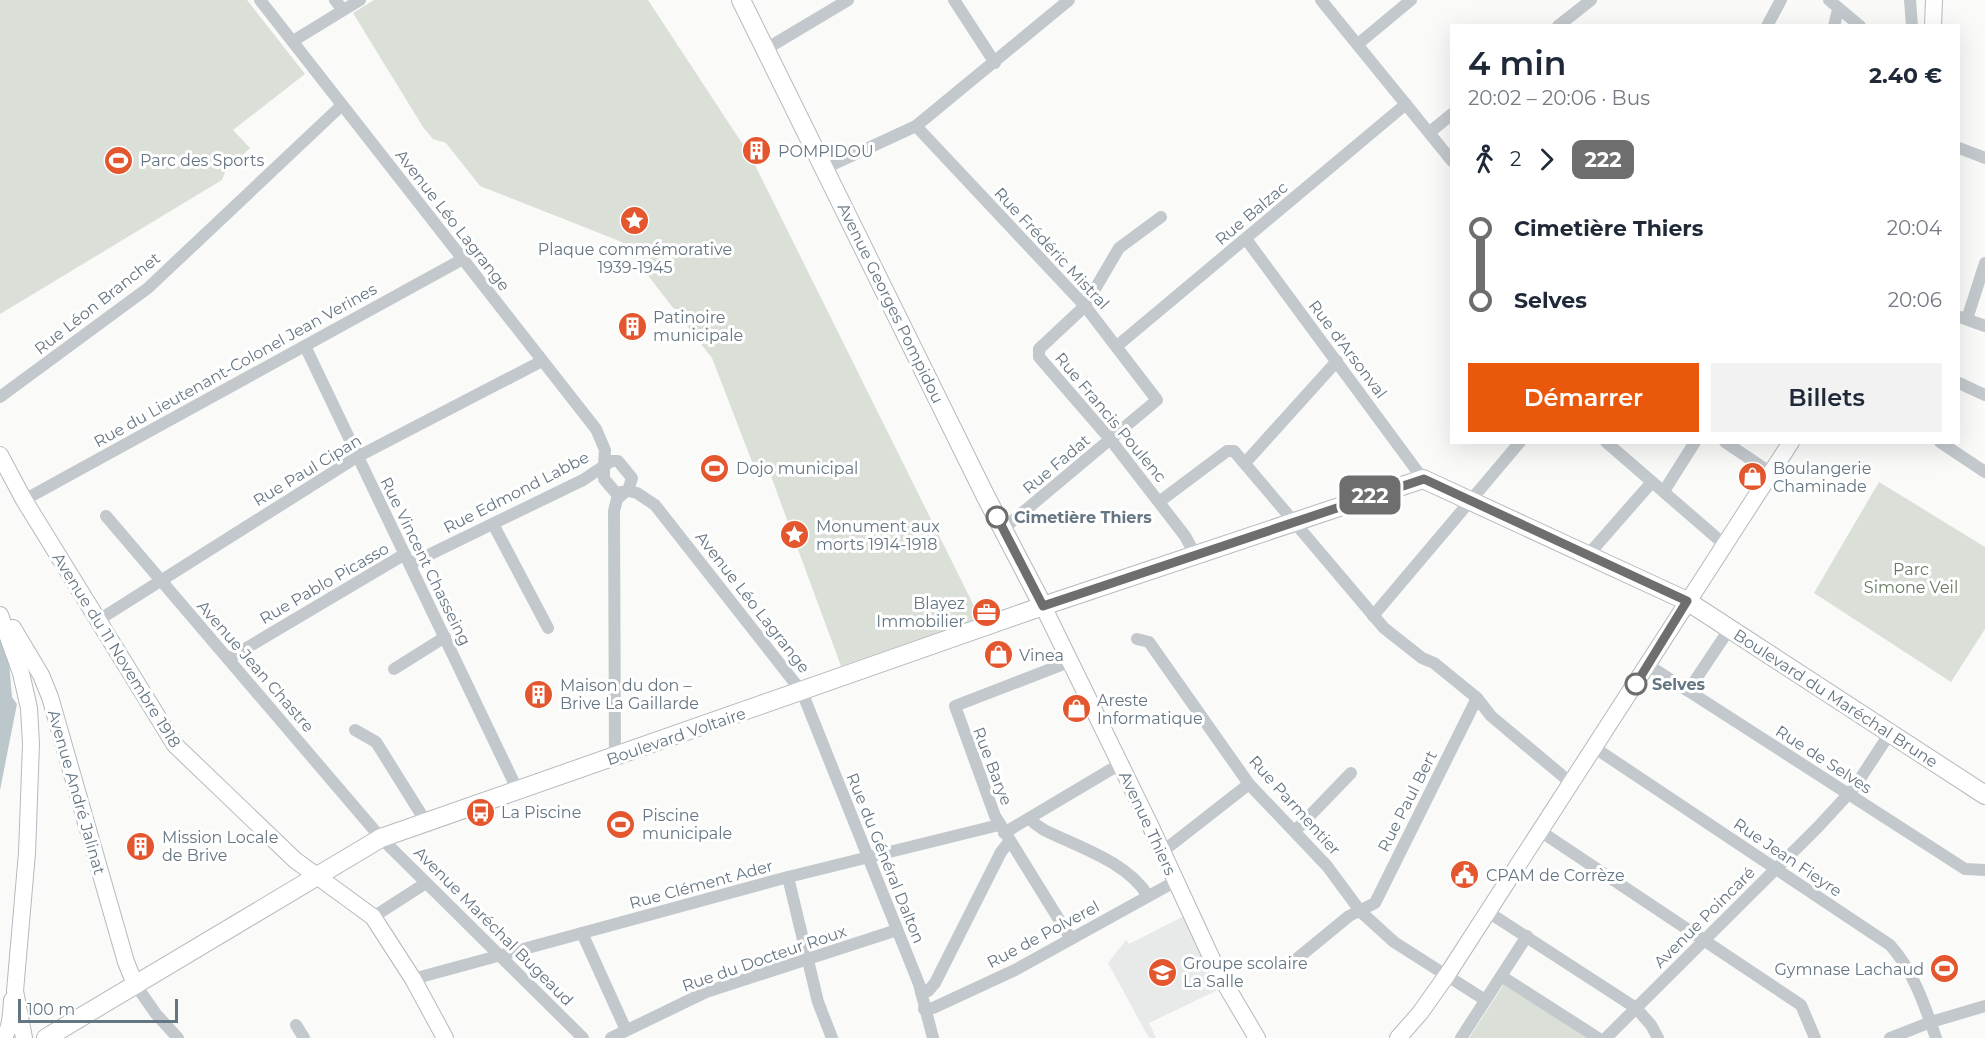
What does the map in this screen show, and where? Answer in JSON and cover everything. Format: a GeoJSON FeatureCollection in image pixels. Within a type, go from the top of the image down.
{"type":"FeatureCollection","features":[{"type":"Feature","properties":{"kind":"main road","name":"Avenue Georges Pompidou"},"geometry":{"type":"LineString","coordinates":[[741,0],[1043,606]]}},
{"type":"Feature","properties":{"kind":"main road","name":"Boulevard du Maréchal Brune"},"geometry":{"type":"LineString","coordinates":[[1424,479],[1687,601],[1985,795]]}},
{"type":"Feature","properties":{"kind":"main road","name":"Boulevard Voltaire"},"geometry":{"type":"LineString","coordinates":[[46,1038],[381,838],[1043,606],[1424,479]]}},
{"type":"Feature","properties":{"kind":"street","name":"Avenue Léo Lagrange"},"geometry":{"type":"LineString","coordinates":[[260,0],[542,361],[596,429],[609,440],[617,461],[632,478],[649,491],[655,505],[802,692]]}},
{"type":"Feature","properties":{"kind":"street"},"geometry":{"type":"LineString","coordinates":[[293,41],[339,5],[360,0]]}},
{"type":"Feature","properties":{"kind":"street"},"geometry":{"type":"LineString","coordinates":[[766,49],[848,0]]}},
{"type":"Feature","properties":{"kind":"street"},"geometry":{"type":"LineString","coordinates":[[954,0],[995,63]]}},
{"type":"Feature","properties":{"kind":"street"},"geometry":{"type":"LineString","coordinates":[[825,168],[916,126],[1069,0]]}},
{"type":"Feature","properties":{"kind":"street"},"geometry":{"type":"LineString","coordinates":[[1321,0],[1450,158]]}},
{"type":"Feature","properties":{"kind":"street"},"geometry":{"type":"LineString","coordinates":[[1358,44],[1411,0]]}},
{"type":"Feature","properties":{"kind":"street"},"geometry":{"type":"LineString","coordinates":[[1561,24],[1591,0]]}},
{"type":"Feature","properties":{"kind":"street"},"geometry":{"type":"LineString","coordinates":[[1768,24],[1781,0]]}},
{"type":"Feature","properties":{"kind":"street"},"geometry":{"type":"LineString","coordinates":[[1829,0],[1857,24]]}},
{"type":"Feature","properties":{"kind":"street"},"geometry":{"type":"LineString","coordinates":[[1910,0],[1912,24]]}},
{"type":"Feature","properties":{"kind":"street"},"geometry":{"type":"LineString","coordinates":[[1933,24],[1934,0]]}},
{"type":"Feature","properties":{"kind":"street"},"geometry":{"type":"LineString","coordinates":[[1834,24],[1838,10]]}},
{"type":"Feature","properties":{"kind":"street","name":"Rue Balzac"},"geometry":{"type":"LineString","coordinates":[[1118,346],[1406,104]]}},
{"type":"Feature","properties":{"kind":"street","name":"Rue Léon Branchet"},"geometry":{"type":"LineString","coordinates":[[0,398],[148,288],[341,106]]}},
{"type":"Feature","properties":{"kind":"street"},"geometry":{"type":"LineString","coordinates":[[1430,132],[1450,116]]}},
{"type":"Feature","properties":{"kind":"street","name":"Rue Frédéric Mistral"},"geometry":{"type":"LineString","coordinates":[[916,126],[1084,306],[1118,346],[1157,400]]}},
{"type":"Feature","properties":{"kind":"street"},"geometry":{"type":"LineString","coordinates":[[1960,148],[1985,156]]}},
{"type":"Feature","properties":{"kind":"street","name":"Rue Francis Poulenc"},"geometry":{"type":"LineString","coordinates":[[1161,217],[1119,248],[1084,306],[1039,349],[1039,357],[1110,439],[1185,536],[1196,556]]}},
{"type":"Feature","properties":{"kind":"street","name":"Rue d'Arsonval"},"geometry":{"type":"LineString","coordinates":[[1246,239],[1424,479]]}},
{"type":"Feature","properties":{"kind":"street","name":"Rue du Lieutenant-Colonel Jean Verines"},"geometry":{"type":"LineString","coordinates":[[24,500],[463,259]]}},
{"type":"Feature","properties":{"kind":"street"},"geometry":{"type":"LineString","coordinates":[[1985,263],[1963,318],[1985,326]]}},
{"type":"Feature","properties":{"kind":"street","name":"Rue Vincent Chasseing"},"geometry":{"type":"LineString","coordinates":[[305,346],[518,791]]}},
{"type":"Feature","properties":{"kind":"street","name":"Rue Paul Cipan"},"geometry":{"type":"LineString","coordinates":[[97,621],[357,457],[542,361]]}},
{"type":"Feature","properties":{"kind":"street"},"geometry":{"type":"LineString","coordinates":[[1245,463],[1336,361]]}},
{"type":"Feature","properties":{"kind":"street"},"geometry":{"type":"LineString","coordinates":[[1960,383],[1985,395]]}},
{"type":"Feature","properties":{"kind":"street","name":"Rue Fadat"},"geometry":{"type":"LineString","coordinates":[[1003,529],[1157,400]]}},
{"type":"Feature","properties":{"kind":"street","name":"Avenue Léo Lagrange"},"geometry":{"type":"LineString","coordinates":[[596,429],[605,450],[604,472],[612,490],[637,493],[655,505]]}},
{"type":"Feature","properties":{"kind":"street"},"geometry":{"type":"LineString","coordinates":[[1373,616],[1518,444]]}},
{"type":"Feature","properties":{"kind":"street"},"geometry":{"type":"LineString","coordinates":[[1608,444],[1725,546]]}},
{"type":"Feature","properties":{"kind":"street"},"geometry":{"type":"LineString","coordinates":[[1664,491],[1694,444]]}},
{"type":"Feature","properties":{"kind":"street"},"geometry":{"type":"LineString","coordinates":[[1728,444],[1771,473]]}},
{"type":"Feature","properties":{"kind":"street"},"geometry":{"type":"LineString","coordinates":[[1402,1035],[1447,975],[1790,444]]}},
{"type":"Feature","properties":{"kind":"street"},"geometry":{"type":"LineString","coordinates":[[1943,444],[1985,472]]}},
{"type":"Feature","properties":{"kind":"street"},"geometry":{"type":"LineString","coordinates":[[1159,502],[1227,451],[1234,451],[1373,616],[1410,648],[1434,663],[1478,698],[1491,716],[1571,783]]}},
{"type":"Feature","properties":{"kind":"street","name":"Avenue du 11 Novembre 1918"},"geometry":{"type":"LineString","coordinates":[[0,455],[24,500],[97,621],[175,745],[315,876],[362,906],[373,917],[413,979],[445,1038]]}},
{"type":"Feature","properties":{"kind":"street"},"geometry":{"type":"LineString","coordinates":[[604,472],[611,460],[617,461]]}},
{"type":"Feature","properties":{"kind":"street","name":"Rue Edmond Labbe"},"geometry":{"type":"LineString","coordinates":[[407,559],[493,524],[604,472]]}},
{"type":"Feature","properties":{"kind":"street"},"geometry":{"type":"LineString","coordinates":[[615,757],[614,511],[617,499],[626,492],[632,478]]}},
{"type":"Feature","properties":{"kind":"street"},"geometry":{"type":"LineString","coordinates":[[1588,555],[1652,482]]}},
{"type":"Feature","properties":{"kind":"street","name":"Avenue Jean Chastre"},"geometry":{"type":"LineString","coordinates":[[106,516],[381,838]]}},
{"type":"Feature","properties":{"kind":"street"},"geometry":{"type":"LineString","coordinates":[[493,524],[548,628]]}},
{"type":"Feature","properties":{"kind":"street","name":"Rue Pablo Picasso"},"geometry":{"type":"LineString","coordinates":[[228,659],[407,559]]}},
{"type":"Feature","properties":{"kind":"street","name":"Avenue Thiers"},"geometry":{"type":"LineString","coordinates":[[1043,606],[1218,972],[1257,1038]]}},
{"type":"Feature","properties":{"kind":"street","name":"Avenue André Jalinat"},"geometry":{"type":"LineString","coordinates":[[0,609],[41,675],[50,697],[126,962],[135,984]]}},
{"type":"Feature","properties":{"kind":"street","name":"Avenue André Jalinat"},"geometry":{"type":"LineString","coordinates":[[0,615],[21,673],[29,708],[32,744],[27,853],[15,991],[7,1034],[3,1038]]}},
{"type":"Feature","properties":{"kind":"street"},"geometry":{"type":"LineString","coordinates":[[1688,691],[1730,628]]}},
{"type":"Feature","properties":{"kind":"street"},"geometry":{"type":"LineString","coordinates":[[394,669],[445,637]]}},
{"type":"Feature","properties":{"kind":"street","name":"Rue Parmentier"},"geometry":{"type":"LineString","coordinates":[[1137,639],[1149,642],[1250,783],[1327,866],[1361,912],[1394,942],[1482,998]]}},
{"type":"Feature","properties":{"kind":"street","name":"Rue Barye"},"geometry":{"type":"LineString","coordinates":[[1069,662],[955,706],[1004,833],[1071,939]]}},
{"type":"Feature","properties":{"kind":"street","name":"Rue de Selves"},"geometry":{"type":"LineString","coordinates":[[1648,665],[1965,869],[1985,870]]}},
{"type":"Feature","properties":{"kind":"street","name":"Rue du Général Dalton"},"geometry":{"type":"LineString","coordinates":[[802,692],[921,993],[933,1038]]}},
{"type":"Feature","properties":{"kind":"street","name":"Rue Paul Bert"},"geometry":{"type":"LineString","coordinates":[[1293,962],[1349,916],[1376,903],[1478,698]]}},
{"type":"Feature","properties":{"kind":"street"},"geometry":{"type":"LineString","coordinates":[[355,730],[376,742],[426,822]]}},
{"type":"Feature","properties":{"kind":"street","name":"Avenue Poincaré"},"geometry":{"type":"LineString","coordinates":[[1606,1038],[1776,870],[1848,794],[1890,733]]}},
{"type":"Feature","properties":{"kind":"street","name":"Rue Jean Fieyre"},"geometry":{"type":"LineString","coordinates":[[1595,747],[1890,945],[1901,956],[1936,1038]]}},
{"type":"Feature","properties":{"kind":"street","name":"Rue Clément Ader"},"geometry":{"type":"LineString","coordinates":[[413,979],[867,857],[1004,833],[1120,764]]}},
{"type":"Feature","properties":{"kind":"street"},"geometry":{"type":"LineString","coordinates":[[1294,831],[1351,773]]}},
{"type":"Feature","properties":{"kind":"street"},"geometry":{"type":"LineString","coordinates":[[1162,852],[1250,783]]}},
{"type":"Feature","properties":{"kind":"street"},"geometry":{"type":"LineString","coordinates":[[1030,819],[1043,830],[1094,853],[1130,876],[1148,896]]}},
{"type":"Feature","properties":{"kind":"street"},"geometry":{"type":"LineString","coordinates":[[1540,831],[1801,1005],[1815,1038]]}},
{"type":"Feature","properties":{"kind":"street"},"geometry":{"type":"LineString","coordinates":[[921,993],[928,991],[935,983],[1004,833]]}},
{"type":"Feature","properties":{"kind":"street","name":"Avenue Maréchal Bugeaud"},"geometry":{"type":"LineString","coordinates":[[381,838],[583,1038]]}},
{"type":"Feature","properties":{"kind":"street"},"geometry":{"type":"LineString","coordinates":[[788,877],[818,1002],[832,1038]]}},
{"type":"Feature","properties":{"kind":"street","name":"Rue de Polverel"},"geometry":{"type":"LineString","coordinates":[[924,1009],[933,1008],[1015,970],[1176,881]]}},
{"type":"Feature","properties":{"kind":"street"},"geometry":{"type":"LineString","coordinates":[[373,917],[426,883]]}},
{"type":"Feature","properties":{"kind":"street"},"geometry":{"type":"LineString","coordinates":[[1488,912],[1636,1008],[1651,1025],[1658,1038]]}},
{"type":"Feature","properties":{"kind":"street","name":"Rue du Docteur Roux"},"geometry":{"type":"LineString","coordinates":[[611,1038],[706,992],[897,930]]}},
{"type":"Feature","properties":{"kind":"street"},"geometry":{"type":"LineString","coordinates":[[582,933],[626,1030]]}},
{"type":"Feature","properties":{"kind":"street"},"geometry":{"type":"LineString","coordinates":[[1461,1038],[1527,936]]}},
{"type":"Feature","properties":{"kind":"street"},"geometry":{"type":"LineString","coordinates":[[1501,976],[1598,1038]]}},
{"type":"Feature","properties":{"kind":"street"},"geometry":{"type":"LineString","coordinates":[[135,984],[156,1014],[178,1038]]}},
{"type":"Feature","properties":{"kind":"street","name":"Avenue André Jalinat"},"geometry":{"type":"LineString","coordinates":[[15,991],[24,1038]]}},
{"type":"Feature","properties":{"kind":"street"},"geometry":{"type":"LineString","coordinates":[[1890,1038],[1931,1022],[1985,1006]]}},
{"type":"Feature","properties":{"kind":"street"},"geometry":{"type":"LineString","coordinates":[[297,1025],[304,1038]]}},
{"type":"Feature","properties":{"kind":"shaded area"},"geometry":{"type":"Polygon","coordinates":[[[0,633],[8,650],[12,697],[17,704],[0,790],[0,633]]]}},
{"type":"Feature","properties":{"kind":"shaded area","name":"Groupe scolaire La Salle"},"geometry":{"type":"Polygon","coordinates":[[[1184,916],[1220,989],[1149,1023],[1156,1038],[1149,1038],[1108,963],[1126,940],[1129,944],[1184,916]]]}},
{"type":"Feature","properties":{"kind":"green space","name":"Parc des Sports"},"geometry":{"type":"Polygon","coordinates":[[[0,0],[247,0],[305,74],[233,130],[250,148],[225,172],[222,180],[0,314],[0,0]]]}},
{"type":"Feature","properties":{"kind":"green space"},"geometry":{"type":"Polygon","coordinates":[[[374,0],[648,0],[751,157],[980,618],[841,666],[768,468],[756,472],[712,358],[622,242],[480,186],[446,143],[433,139],[423,127],[353,13],[374,0]]]}},
{"type":"Feature","properties":{"kind":"green space","name":"Parc Simone Veil"},"geometry":{"type":"Polygon","coordinates":[[[1879,482],[1985,547],[1985,629],[1951,682],[1814,593],[1879,482]]]}},
{"type":"Feature","properties":{"kind":"green space"},"geometry":{"type":"Polygon","coordinates":[[[1504,984],[1587,1038],[1469,1038],[1504,984]]]}},
{"type":"Feature","properties":{"kind":"bus line","name":"222"},"geometry":{"type":"LineString","coordinates":[[997,517],[1043,606],[1412,481],[1424,479],[1687,601],[1636,684]]}},
{"type":"Feature","properties":{"kind":"place","name":"POMPIDOU"},"geometry":{"type":"Point","coordinates":[757,151]}},
{"type":"Feature","properties":{"kind":"place","name":"Parc des Sports"},"geometry":{"type":"Point","coordinates":[119,160]}},
{"type":"Feature","properties":{"kind":"place","name":"Plaque commémorative 1939-1945"},"geometry":{"type":"Point","coordinates":[635,221]}},
{"type":"Feature","properties":{"kind":"place","name":"Patinoire municipale"},"geometry":{"type":"Point","coordinates":[632,326]}},
{"type":"Feature","properties":{"kind":"place","name":"Dojo municipal"},"geometry":{"type":"Point","coordinates":[715,468]}},
{"type":"Feature","properties":{"kind":"place","name":"Boulangerie Chaminade"},"geometry":{"type":"Point","coordinates":[1752,477]}},
{"type":"Feature","properties":{"kind":"place","name":"Cimetière Thiers"},"geometry":{"type":"Point","coordinates":[997,517]}},
{"type":"Feature","properties":{"kind":"place","name":"Monument aux morts 1914-1918"},"geometry":{"type":"Point","coordinates":[795,535]}},
{"type":"Feature","properties":{"kind":"place","name":"Blayez Immobilier"},"geometry":{"type":"Point","coordinates":[986,612]}},
{"type":"Feature","properties":{"kind":"place","name":"Vinea"},"geometry":{"type":"Point","coordinates":[998,655]}},
{"type":"Feature","properties":{"kind":"place","name":"Selves"},"geometry":{"type":"Point","coordinates":[1636,684]}},
{"type":"Feature","properties":{"kind":"place","name":"Maison du don – Brive La Gaillarde"},"geometry":{"type":"Point","coordinates":[539,694]}},
{"type":"Feature","properties":{"kind":"place","name":"Areste Informatique"},"geometry":{"type":"Point","coordinates":[1076,709]}},
{"type":"Feature","properties":{"kind":"place","name":"La Piscine"},"geometry":{"type":"Point","coordinates":[480,812]}},
{"type":"Feature","properties":{"kind":"place","name":"Piscine municipale"},"geometry":{"type":"Point","coordinates":[621,824]}},
{"type":"Feature","properties":{"kind":"place","name":"Mission Locale de Brive"},"geometry":{"type":"Point","coordinates":[141,846]}},
{"type":"Feature","properties":{"kind":"place","name":"CPAM de Corrèze"},"geometry":{"type":"Point","coordinates":[1465,875]}},
{"type":"Feature","properties":{"kind":"place","name":"Gymnase Lachaud"},"geometry":{"type":"Point","coordinates":[1945,969]}},
{"type":"Feature","properties":{"kind":"place","name":"Groupe scolaire La Salle"},"geometry":{"type":"Point","coordinates":[1162,972]}}]}
